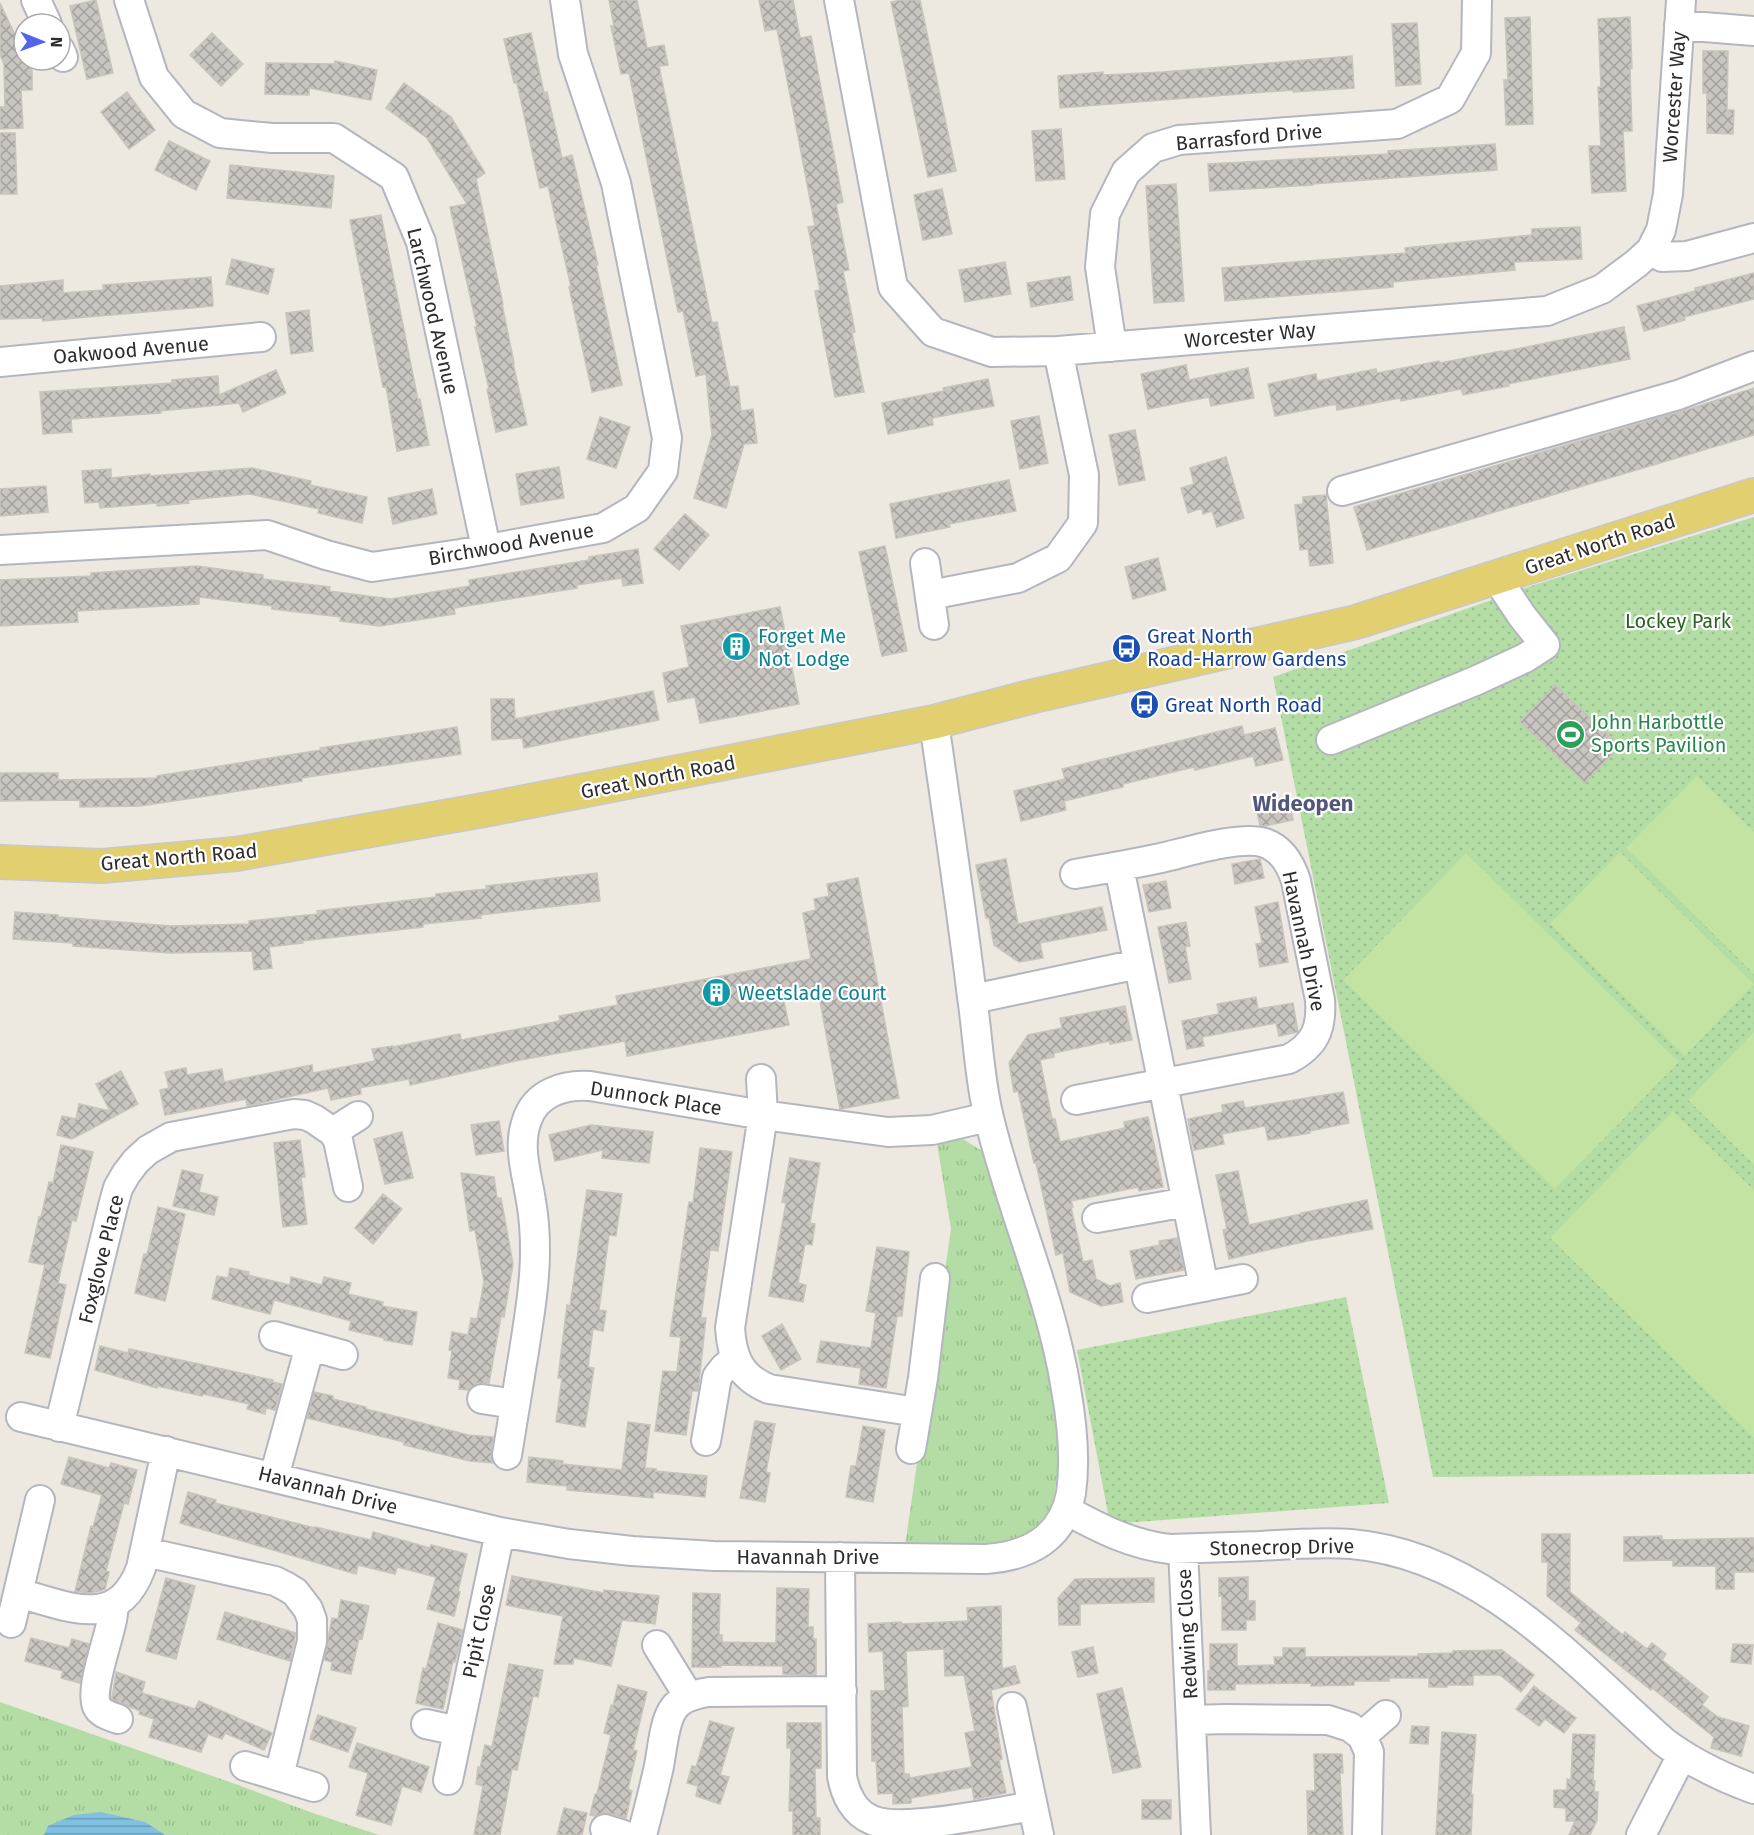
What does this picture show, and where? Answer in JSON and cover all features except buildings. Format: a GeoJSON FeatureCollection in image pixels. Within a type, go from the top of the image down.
{"type":"FeatureCollection","features":[{"type":"Feature","properties":{"kind":"main road","name":"Great North Road"},"geometry":{"type":"LineString","coordinates":[[0,862],[102,866],[236,854],[484,810],[934,722],[1034,696],[1356,622],[1754,495]]}},
{"type":"Feature","properties":{"kind":"street","name":"Larchwood Avenue"},"geometry":{"type":"LineString","coordinates":[[129,0],[154,77],[184,114],[220,133],[272,138],[334,138],[394,177],[420,242],[486,548]]}},
{"type":"Feature","properties":{"kind":"street","name":"Birchwood Avenue"},"geometry":{"type":"LineString","coordinates":[[0,550],[267,536],[372,567],[603,528],[637,508],[663,471],[667,438],[616,183],[573,54],[565,0]]}},
{"type":"Feature","properties":{"kind":"street","name":"Worcester Way"},"geometry":{"type":"LineString","coordinates":[[839,0],[893,287],[933,332],[992,352],[1058,351],[1547,311],[1602,289],[1652,250],[1661,230],[1668,194],[1680,12]]}},
{"type":"Feature","properties":{"kind":"street","name":"Barrasford Drive"},"geometry":{"type":"LineString","coordinates":[[1112,347],[1100,267],[1105,214],[1126,172],[1153,148],[1179,140],[1397,124],[1450,99],[1476,53],[1477,0]]}},
{"type":"Feature","properties":{"kind":"street"},"geometry":{"type":"LineString","coordinates":[[1680,12],[1754,31]]}},
{"type":"Feature","properties":{"kind":"street"},"geometry":{"type":"LineString","coordinates":[[1652,250],[1662,257],[1687,256],[1754,238]]}},
{"type":"Feature","properties":{"kind":"street","name":"Oakwood Avenue"},"geometry":{"type":"LineString","coordinates":[[0,362],[261,337]]}},
{"type":"Feature","properties":{"kind":"street"},"geometry":{"type":"LineString","coordinates":[[930,595],[1018,579],[1058,558],[1083,524],[1084,474],[1058,351]]}},
{"type":"Feature","properties":{"kind":"street"},"geometry":{"type":"LineString","coordinates":[[1342,491],[1678,395],[1754,366]]}},
{"type":"Feature","properties":{"kind":"street"},"geometry":{"type":"LineString","coordinates":[[925,563],[934,625]]}},
{"type":"Feature","properties":{"kind":"street"},"geometry":{"type":"LineString","coordinates":[[1331,740],[1475,681],[1525,658],[1545,645],[1496,577]]}},
{"type":"Feature","properties":{"kind":"street","name":"Havannah Drive"},"geometry":{"type":"LineString","coordinates":[[21,1417],[500,1532],[569,1544],[714,1556],[986,1559],[1010,1557],[1042,1542],[1053,1532],[1066,1510],[1071,1493],[1073,1445],[1071,1418],[1062,1362],[1048,1304],[1003,1170],[988,1117],[934,722]]}},
{"type":"Feature","properties":{"kind":"street","name":"Havannah Drive"},"geometry":{"type":"LineString","coordinates":[[1075,874],[1225,844],[1255,841],[1266,843],[1276,849],[1292,869],[1320,1000],[1320,1025],[1309,1045],[1300,1053],[1279,1062],[1076,1100]]}},
{"type":"Feature","properties":{"kind":"street"},"geometry":{"type":"LineString","coordinates":[[1119,867],[1204,1287]]}},
{"type":"Feature","properties":{"kind":"street"},"geometry":{"type":"LineString","coordinates":[[973,999],[1138,964]]}},
{"type":"Feature","properties":{"kind":"street"},"geometry":{"type":"LineString","coordinates":[[761,1079],[763,1115],[730,1328],[731,1343],[736,1358],[743,1372],[755,1383],[769,1389],[917,1412]]}},
{"type":"Feature","properties":{"kind":"street","name":"Dunnock Place"},"geometry":{"type":"LineString","coordinates":[[507,1455],[529,1319],[535,1252],[533,1212],[522,1144],[523,1131],[527,1118],[536,1104],[552,1092],[568,1086],[580,1085],[763,1115],[888,1132],[932,1130],[988,1117]]}},
{"type":"Feature","properties":{"kind":"street","name":"Foxglove Place"},"geometry":{"type":"LineString","coordinates":[[59,1426],[118,1188],[136,1161],[148,1150],[171,1137],[284,1115],[305,1115],[333,1132]]}},
{"type":"Feature","properties":{"kind":"street"},"geometry":{"type":"LineString","coordinates":[[348,1187],[338,1140],[333,1132],[358,1116]]}},
{"type":"Feature","properties":{"kind":"street"},"geometry":{"type":"LineString","coordinates":[[1097,1218],[1187,1202]]}},
{"type":"Feature","properties":{"kind":"street"},"geometry":{"type":"LineString","coordinates":[[911,1449],[923,1378],[935,1278]]}},
{"type":"Feature","properties":{"kind":"street"},"geometry":{"type":"LineString","coordinates":[[1147,1298],[1243,1279]]}},
{"type":"Feature","properties":{"kind":"street"},"geometry":{"type":"LineString","coordinates":[[274,1336],[343,1355]]}},
{"type":"Feature","properties":{"kind":"street"},"geometry":{"type":"LineString","coordinates":[[274,1477],[310,1346]]}},
{"type":"Feature","properties":{"kind":"street"},"geometry":{"type":"LineString","coordinates":[[706,1441],[717,1377],[736,1358]]}},
{"type":"Feature","properties":{"kind":"street"},"geometry":{"type":"LineString","coordinates":[[482,1399],[515,1404]]}},
{"type":"Feature","properties":{"kind":"street"},"geometry":{"type":"LineString","coordinates":[[18,1593],[87,1610],[114,1605],[128,1594],[145,1552],[166,1451]]}},
{"type":"Feature","properties":{"kind":"street"},"geometry":{"type":"LineString","coordinates":[[11,1623],[40,1500]]}},
{"type":"Feature","properties":{"kind":"street","name":"Stonecrop Drive"},"geometry":{"type":"LineString","coordinates":[[1066,1510],[1091,1524],[1136,1543],[1154,1547],[1183,1549],[1320,1543],[1352,1545],[1381,1548],[1437,1566],[1467,1581],[1540,1630],[1664,1742],[1682,1755],[1717,1775],[1754,1789]]}},
{"type":"Feature","properties":{"kind":"street","name":"Pipit Close"},"geometry":{"type":"LineString","coordinates":[[448,1780],[500,1532]]}},
{"type":"Feature","properties":{"kind":"street","name":"Redwing Close"},"geometry":{"type":"LineString","coordinates":[[1183,1549],[1196,1835]]}},
{"type":"Feature","properties":{"kind":"street"},"geometry":{"type":"LineString","coordinates":[[145,1552],[275,1581],[295,1592],[308,1609],[312,1620],[312,1641],[279,1776]]}},
{"type":"Feature","properties":{"kind":"street"},"geometry":{"type":"LineString","coordinates":[[840,1557],[842,1776],[844,1786],[854,1806],[863,1816],[892,1825],[957,1818],[1032,1806]]}},
{"type":"Feature","properties":{"kind":"street"},"geometry":{"type":"LineString","coordinates":[[114,1605],[95,1695],[98,1710],[118,1719]]}},
{"type":"Feature","properties":{"kind":"street"},"geometry":{"type":"LineString","coordinates":[[657,1645],[689,1697]]}},
{"type":"Feature","properties":{"kind":"street"},"geometry":{"type":"LineString","coordinates":[[642,1835],[657,1779],[668,1721],[672,1710],[679,1702],[709,1692],[842,1691]]}},
{"type":"Feature","properties":{"kind":"street"},"geometry":{"type":"LineString","coordinates":[[1012,1707],[1039,1835]]}},
{"type":"Feature","properties":{"kind":"street"},"geometry":{"type":"LineString","coordinates":[[1367,1835],[1369,1752],[1362,1736],[1386,1715]]}},
{"type":"Feature","properties":{"kind":"street","name":"Redwing Close"},"geometry":{"type":"LineString","coordinates":[[1191,1720],[1328,1720],[1350,1727],[1362,1736]]}},
{"type":"Feature","properties":{"kind":"street"},"geometry":{"type":"LineString","coordinates":[[426,1724],[458,1731]]}},
{"type":"Feature","properties":{"kind":"street"},"geometry":{"type":"LineString","coordinates":[[1641,1835],[1682,1755]]}},
{"type":"Feature","properties":{"kind":"street"},"geometry":{"type":"LineString","coordinates":[[245,1766],[314,1787]]}},
{"type":"Feature","properties":{"kind":"street"},"geometry":{"type":"LineString","coordinates":[[853,1835],[854,1806]]}},
{"type":"Feature","properties":{"kind":"green space","name":"Lockey Park"},"geometry":{"type":"Polygon","coordinates":[[[1754,517],[1754,1474],[1433,1477],[1273,677],[1534,585],[1754,517]]]}},
{"type":"Feature","properties":{"kind":"green space"},"geometry":{"type":"Polygon","coordinates":[[[1697,776],[1754,832],[1754,974],[1626,848],[1697,776]]]}},
{"type":"Feature","properties":{"kind":"green space"},"geometry":{"type":"Polygon","coordinates":[[[1620,852],[1754,984],[1685,1056],[1550,924],[1620,852]]]}},
{"type":"Feature","properties":{"kind":"green space"},"geometry":{"type":"Polygon","coordinates":[[[1466,853],[1679,1062],[1555,1189],[1343,980],[1466,853]]]}},
{"type":"Feature","properties":{"kind":"green space"},"geometry":{"type":"Polygon","coordinates":[[[1754,1032],[1754,1165],[1688,1100],[1754,1032]]]}},
{"type":"Feature","properties":{"kind":"green space"},"geometry":{"type":"Polygon","coordinates":[[[1673,1111],[1754,1190],[1754,1438],[1550,1238],[1673,1111]]]}},
{"type":"Feature","properties":{"kind":"green space"},"geometry":{"type":"Polygon","coordinates":[[[963,1139],[985,1153],[1051,1368],[1060,1454],[1052,1511],[1028,1535],[980,1547],[905,1546],[951,1229],[937,1143],[963,1139]]]}},
{"type":"Feature","properties":{"kind":"green space"},"geometry":{"type":"Polygon","coordinates":[[[1346,1297],[1389,1503],[1110,1524],[1077,1350],[1346,1297]]]}},
{"type":"Feature","properties":{"kind":"green space"},"geometry":{"type":"Polygon","coordinates":[[[0,1702],[310,1812],[379,1835],[0,1835],[0,1702]]]}},
{"type":"Feature","properties":{"kind":"water"},"geometry":{"type":"Polygon","coordinates":[[[101,1812],[145,1822],[165,1835],[44,1835],[48,1826],[74,1815],[101,1812]]]}},
{"type":"Feature","properties":{"kind":"place","name":"Forget Me Not Lodge"},"geometry":{"type":"Point","coordinates":[737,647]}},
{"type":"Feature","properties":{"kind":"place","name":"Great North Road-Harrow Gardens"},"geometry":{"type":"Point","coordinates":[1126,648]}},
{"type":"Feature","properties":{"kind":"place","name":"Great North Road"},"geometry":{"type":"Point","coordinates":[1144,705]}},
{"type":"Feature","properties":{"kind":"place","name":"John Harbottle Sports Pavilion"},"geometry":{"type":"Point","coordinates":[1570,734]}},
{"type":"Feature","properties":{"kind":"place","name":"Weetslade Court"},"geometry":{"type":"Point","coordinates":[717,993]}},
{"type":"Feature","properties":{"kind":"district","name":"Wideopen"},"geometry":{"type":"Point","coordinates":[1303,803]}}]}
